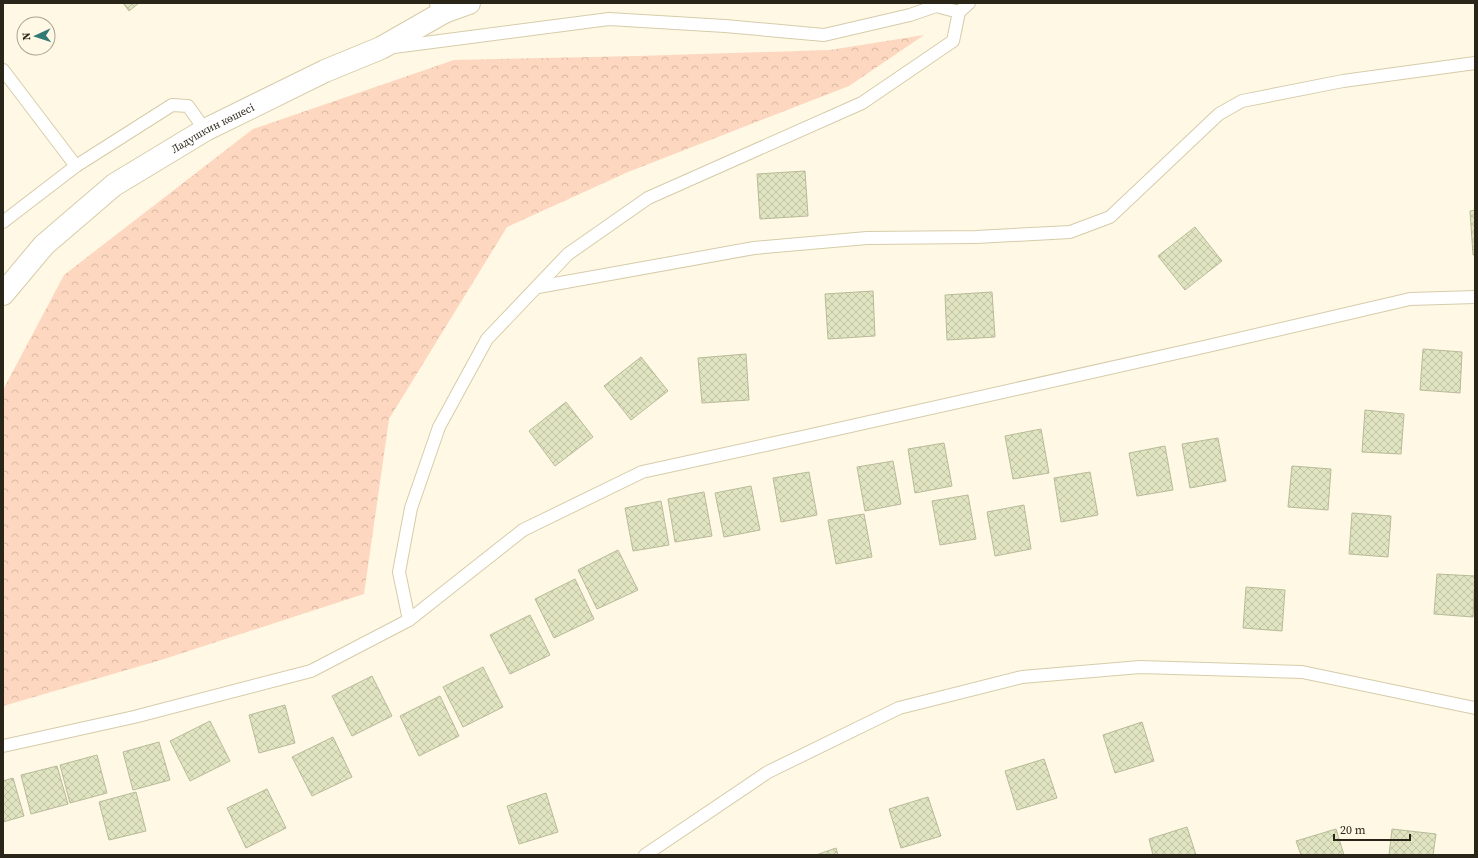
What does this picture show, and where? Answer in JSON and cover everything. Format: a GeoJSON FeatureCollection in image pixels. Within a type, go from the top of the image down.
{"type":"FeatureCollection","features":[{"type":"Feature","properties":{"kind":"street","name":"Ладушкин көшесі"},"geometry":{"type":"LineString","coordinates":[[3,294],[44,245],[114,185],[205,130],[325,71],[380,48],[446,6],[469,3]]}},
{"type":"Feature","properties":{"kind":"lane"},"geometry":{"type":"LineString","coordinates":[[409,620],[399,572],[412,508],[440,427],[487,339],[568,254],[648,198],[862,103],[953,41],[959,12],[969,3]]}},
{"type":"Feature","properties":{"kind":"lane"},"geometry":{"type":"LineString","coordinates":[[380,48],[609,19],[824,34],[910,15],[936,6],[959,12]]}},
{"type":"Feature","properties":{"kind":"lane"},"geometry":{"type":"LineString","coordinates":[[538,287],[754,248],[867,238],[976,237],[1070,232],[1110,217],[1219,114],[1242,101],[1343,81],[1475,62]]}},
{"type":"Feature","properties":{"kind":"lane"},"geometry":{"type":"LineString","coordinates":[[3,70],[76,166]]}},
{"type":"Feature","properties":{"kind":"lane"},"geometry":{"type":"LineString","coordinates":[[3,222],[76,166],[172,105],[188,106],[205,130]]}},
{"type":"Feature","properties":{"kind":"lane"},"geometry":{"type":"LineString","coordinates":[[3,746],[134,717],[311,671],[409,620],[524,530],[642,472],[1410,299],[1475,297]]}},
{"type":"Feature","properties":{"kind":"lane"},"geometry":{"type":"LineString","coordinates":[[645,855],[768,772],[899,708],[1022,677],[1140,667],[1302,672],[1475,708]]}},
{"type":"Feature","properties":{"kind":"green space"},"geometry":{"type":"Polygon","coordinates":[[[924,35],[849,86],[628,172],[507,227],[389,419],[364,594],[161,660],[3,706],[3,390],[64,275],[253,129],[454,60],[830,50],[924,35]]]}},
{"type":"Feature","properties":{"kind":"building"},"geometry":{"type":"Polygon","coordinates":[[[123,3],[139,3],[129,11],[123,3]]]}},
{"type":"Feature","properties":{"kind":"building"},"geometry":{"type":"Polygon","coordinates":[[[805,171],[808,216],[760,219],[757,174],[805,171]]]}},
{"type":"Feature","properties":{"kind":"building"},"geometry":{"type":"Polygon","coordinates":[[[1475,210],[1475,255],[1473,255],[1470,211],[1475,210]]]}},
{"type":"Feature","properties":{"kind":"building"},"geometry":{"type":"Polygon","coordinates":[[[1195,227],[1222,261],[1185,290],[1158,256],[1195,227]]]}},
{"type":"Feature","properties":{"kind":"building"},"geometry":{"type":"Polygon","coordinates":[[[873,291],[875,336],[828,339],[825,294],[873,291]]]}},
{"type":"Feature","properties":{"kind":"building"},"geometry":{"type":"Polygon","coordinates":[[[992,292],[995,337],[947,340],[945,295],[992,292]]]}},
{"type":"Feature","properties":{"kind":"building"},"geometry":{"type":"Polygon","coordinates":[[[1423,349],[1462,352],[1460,393],[1420,390],[1423,349]]]}},
{"type":"Feature","properties":{"kind":"building"},"geometry":{"type":"Polygon","coordinates":[[[746,354],[749,400],[702,403],[698,358],[746,354]]]}},
{"type":"Feature","properties":{"kind":"building"},"geometry":{"type":"Polygon","coordinates":[[[641,357],[668,391],[631,420],[604,386],[641,357]]]}},
{"type":"Feature","properties":{"kind":"building"},"geometry":{"type":"Polygon","coordinates":[[[566,402],[593,437],[555,466],[529,431],[566,402]]]}},
{"type":"Feature","properties":{"kind":"building"},"geometry":{"type":"Polygon","coordinates":[[[1365,410],[1404,414],[1401,454],[1362,452],[1365,410]]]}},
{"type":"Feature","properties":{"kind":"building"},"geometry":{"type":"Polygon","coordinates":[[[1041,429],[1049,473],[1013,479],[1005,436],[1041,429]]]}},
{"type":"Feature","properties":{"kind":"building"},"geometry":{"type":"Polygon","coordinates":[[[1218,438],[1226,481],[1190,488],[1182,444],[1218,438]]]}},
{"type":"Feature","properties":{"kind":"building"},"geometry":{"type":"Polygon","coordinates":[[[944,443],[952,486],[915,493],[908,449],[944,443]]]}},
{"type":"Feature","properties":{"kind":"building"},"geometry":{"type":"Polygon","coordinates":[[[1165,446],[1173,490],[1137,496],[1129,453],[1165,446]]]}},
{"type":"Feature","properties":{"kind":"building"},"geometry":{"type":"Polygon","coordinates":[[[893,461],[901,504],[865,511],[857,467],[893,461]]]}},
{"type":"Feature","properties":{"kind":"building"},"geometry":{"type":"Polygon","coordinates":[[[1292,466],[1331,469],[1328,510],[1288,507],[1292,466]]]}},
{"type":"Feature","properties":{"kind":"building"},"geometry":{"type":"Polygon","coordinates":[[[809,472],[817,515],[781,522],[773,478],[809,472]]]}},
{"type":"Feature","properties":{"kind":"building"},"geometry":{"type":"Polygon","coordinates":[[[1090,472],[1098,515],[1061,522],[1054,478],[1090,472]]]}},
{"type":"Feature","properties":{"kind":"building"},"geometry":{"type":"Polygon","coordinates":[[[751,486],[760,530],[724,537],[715,493],[751,486]]]}},
{"type":"Feature","properties":{"kind":"building"},"geometry":{"type":"Polygon","coordinates":[[[704,492],[712,536],[675,542],[668,499],[704,492]]]}},
{"type":"Feature","properties":{"kind":"building"},"geometry":{"type":"Polygon","coordinates":[[[968,495],[976,539],[940,545],[932,501],[968,495]]]}},
{"type":"Feature","properties":{"kind":"building"},"geometry":{"type":"Polygon","coordinates":[[[661,501],[669,545],[633,551],[625,508],[661,501]]]}},
{"type":"Feature","properties":{"kind":"building"},"geometry":{"type":"Polygon","coordinates":[[[1024,505],[1031,549],[995,556],[987,512],[1024,505]]]}},
{"type":"Feature","properties":{"kind":"building"},"geometry":{"type":"Polygon","coordinates":[[[1352,513],[1391,516],[1388,557],[1349,554],[1352,513]]]}},
{"type":"Feature","properties":{"kind":"building"},"geometry":{"type":"Polygon","coordinates":[[[864,514],[872,557],[836,564],[828,520],[864,514]]]}},
{"type":"Feature","properties":{"kind":"building"},"geometry":{"type":"Polygon","coordinates":[[[618,550],[638,590],[597,609],[578,570],[618,550]]]}},
{"type":"Feature","properties":{"kind":"building"},"geometry":{"type":"Polygon","coordinates":[[[1437,574],[1475,576],[1473,617],[1434,614],[1437,574]]]}},
{"type":"Feature","properties":{"kind":"building"},"geometry":{"type":"Polygon","coordinates":[[[575,579],[594,619],[554,638],[535,599],[575,579]]]}},
{"type":"Feature","properties":{"kind":"building"},"geometry":{"type":"Polygon","coordinates":[[[1246,587],[1285,590],[1282,631],[1243,628],[1246,587]]]}},
{"type":"Feature","properties":{"kind":"building"},"geometry":{"type":"Polygon","coordinates":[[[530,615],[550,655],[510,674],[490,635],[530,615]]]}},
{"type":"Feature","properties":{"kind":"building"},"geometry":{"type":"Polygon","coordinates":[[[483,667],[503,707],[463,727],[443,687],[483,667]]]}},
{"type":"Feature","properties":{"kind":"building"},"geometry":{"type":"Polygon","coordinates":[[[372,676],[392,716],[352,736],[332,696],[372,676]]]}},
{"type":"Feature","properties":{"kind":"building"},"geometry":{"type":"Polygon","coordinates":[[[440,696],[459,736],[419,756],[400,716],[440,696]]]}},
{"type":"Feature","properties":{"kind":"building"},"geometry":{"type":"Polygon","coordinates":[[[285,705],[295,743],[259,753],[249,715],[285,705]]]}},
{"type":"Feature","properties":{"kind":"building"},"geometry":{"type":"Polygon","coordinates":[[[210,721],[230,761],[190,781],[170,741],[210,721]]]}},
{"type":"Feature","properties":{"kind":"building"},"geometry":{"type":"Polygon","coordinates":[[[1142,722],[1154,761],[1115,773],[1103,735],[1142,722]]]}},
{"type":"Feature","properties":{"kind":"building"},"geometry":{"type":"Polygon","coordinates":[[[333,737],[352,777],[312,796],[292,757],[333,737]]]}},
{"type":"Feature","properties":{"kind":"building"},"geometry":{"type":"Polygon","coordinates":[[[159,742],[170,780],[133,790],[123,752],[159,742]]]}},
{"type":"Feature","properties":{"kind":"building"},"geometry":{"type":"Polygon","coordinates":[[[97,755],[107,793],[70,803],[60,765],[97,755]]]}},
{"type":"Feature","properties":{"kind":"building"},"geometry":{"type":"Polygon","coordinates":[[[1044,759],[1057,798],[1017,810],[1005,771],[1044,759]]]}},
{"type":"Feature","properties":{"kind":"building"},"geometry":{"type":"Polygon","coordinates":[[[57,766],[68,804],[31,814],[21,775],[57,766]]]}},
{"type":"Feature","properties":{"kind":"building"},"geometry":{"type":"Polygon","coordinates":[[[13,778],[24,816],[3,822],[3,781],[13,778]]]}},
{"type":"Feature","properties":{"kind":"building"},"geometry":{"type":"Polygon","coordinates":[[[267,789],[286,828],[246,848],[227,808],[267,789]]]}},
{"type":"Feature","properties":{"kind":"building"},"geometry":{"type":"Polygon","coordinates":[[[136,792],[146,831],[109,840],[99,802],[136,792]]]}},
{"type":"Feature","properties":{"kind":"building"},"geometry":{"type":"Polygon","coordinates":[[[546,793],[558,832],[519,844],[507,806],[546,793]]]}},
{"type":"Feature","properties":{"kind":"building"},"geometry":{"type":"Polygon","coordinates":[[[928,797],[941,836],[901,848],[889,809],[928,797]]]}},
{"type":"Feature","properties":{"kind":"building"},"geometry":{"type":"Polygon","coordinates":[[[1187,827],[1196,855],[1153,855],[1149,839],[1187,827]]]}},
{"type":"Feature","properties":{"kind":"building"},"geometry":{"type":"Polygon","coordinates":[[[1336,829],[1344,855],[1301,855],[1296,841],[1336,829]]]}},
{"type":"Feature","properties":{"kind":"building"},"geometry":{"type":"Polygon","coordinates":[[[1392,829],[1436,834],[1433,855],[1389,855],[1392,829]]]}},
{"type":"Feature","properties":{"kind":"building"},"geometry":{"type":"Polygon","coordinates":[[[836,848],[838,855],[816,855],[836,848]]]}}]}
